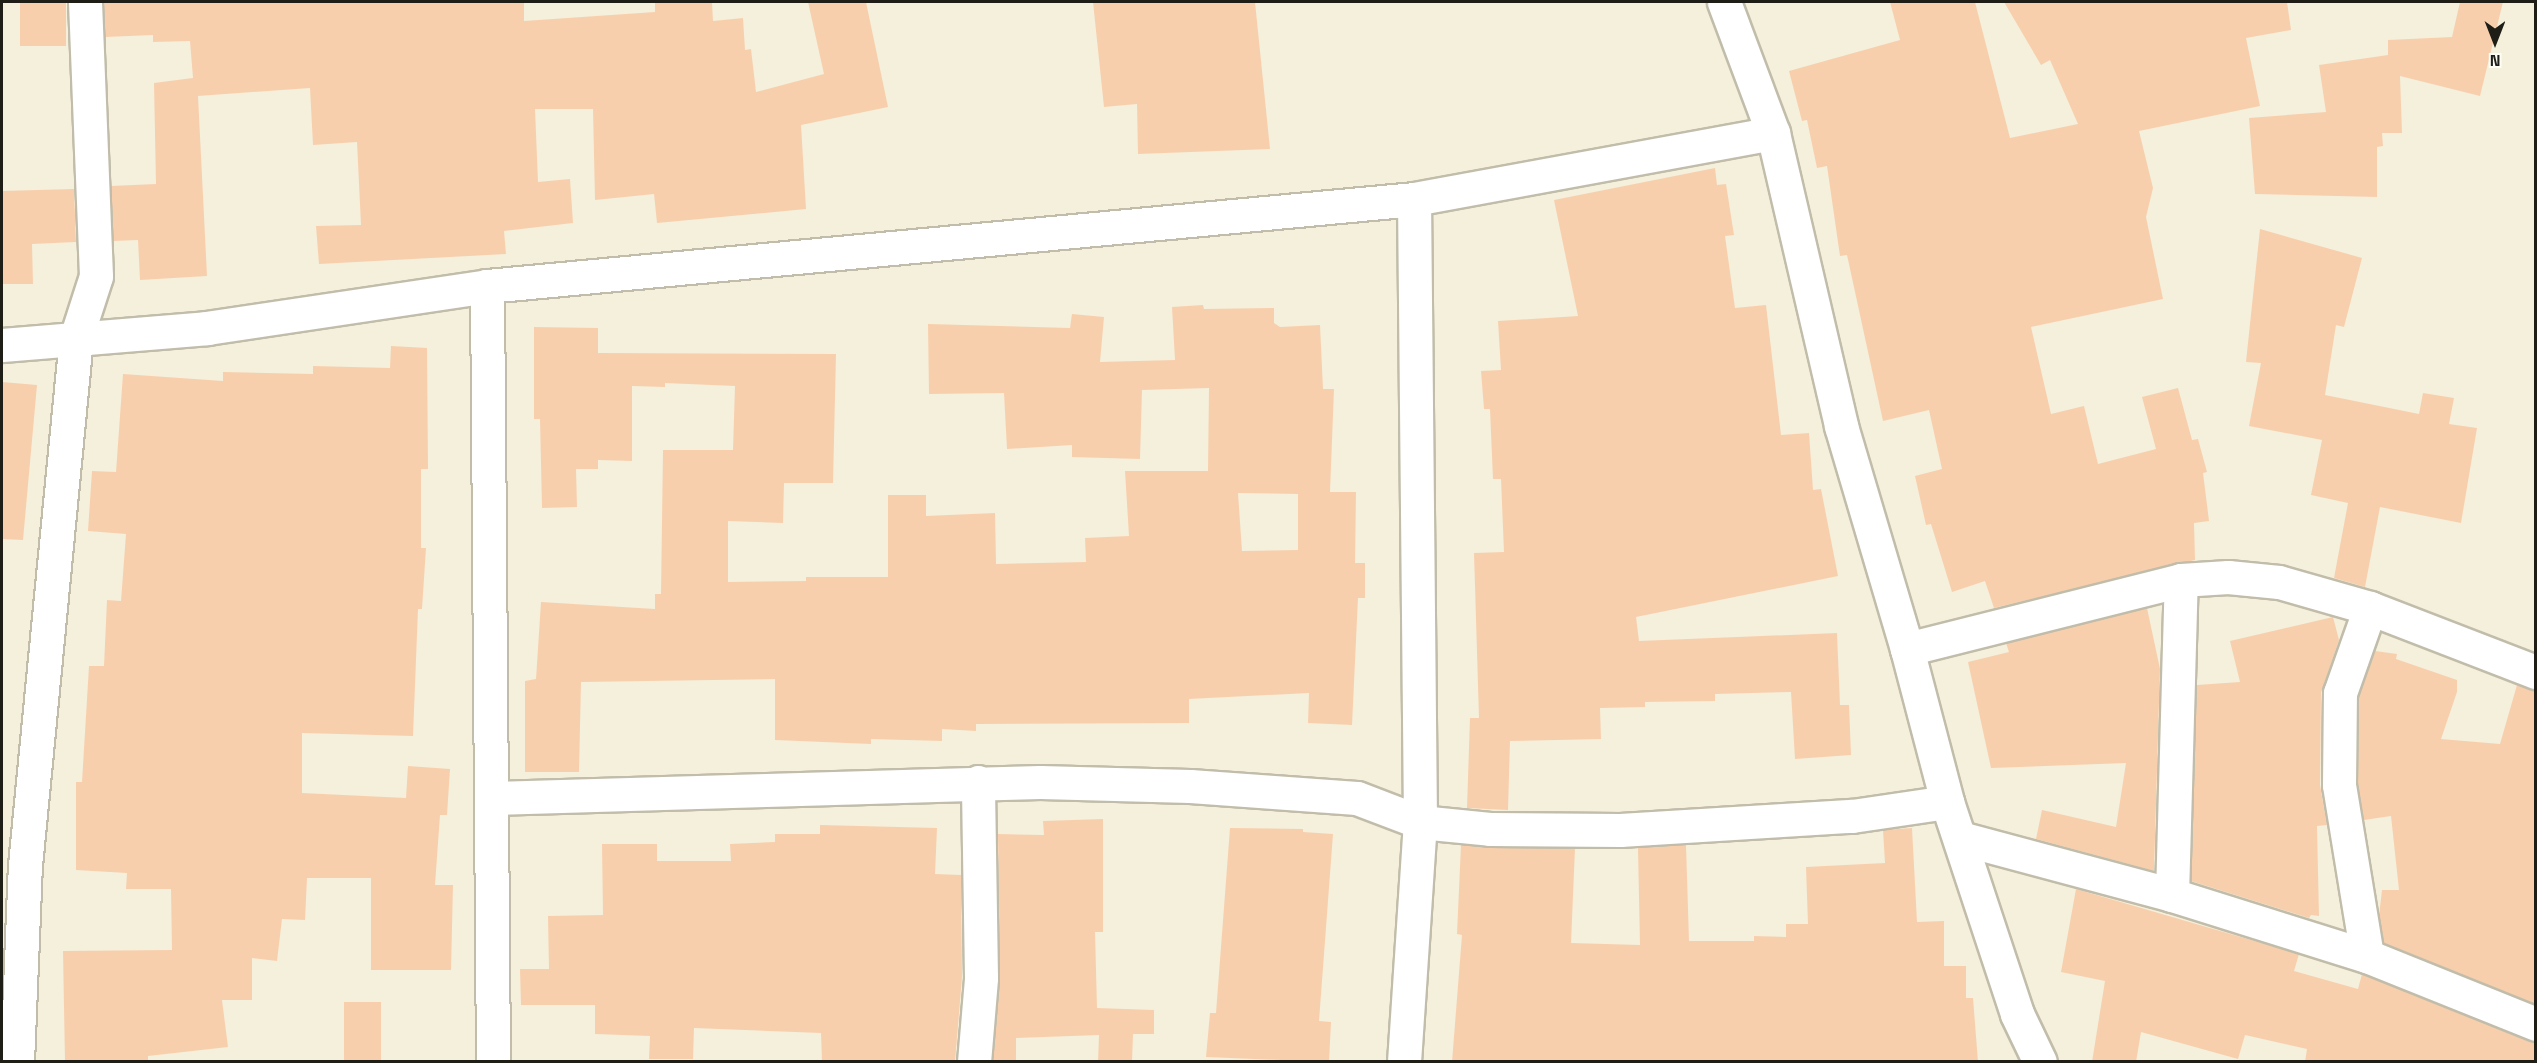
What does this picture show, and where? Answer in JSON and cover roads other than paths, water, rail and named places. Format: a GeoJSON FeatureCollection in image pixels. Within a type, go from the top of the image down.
{"type":"FeatureCollection","features":[{"type":"Feature","properties":{"kind":"street"},"geometry":{"type":"LineString","coordinates":[[17,1062],[25,865],[76,338],[96,276],[85,2]]}},
{"type":"Feature","properties":{"kind":"street"},"geometry":{"type":"LineString","coordinates":[[1724,2],[1773,133],[1841,426],[1907,649],[1947,802],[2018,1014],[2040,1062]]}},
{"type":"Feature","properties":{"kind":"street"},"geometry":{"type":"LineString","coordinates":[[2,345],[207,328],[487,286],[1414,199],[1773,133]]}},
{"type":"Feature","properties":{"kind":"street"},"geometry":{"type":"LineString","coordinates":[[1404,1062],[1420,822],[1414,199]]}},
{"type":"Feature","properties":{"kind":"street"},"geometry":{"type":"LineString","coordinates":[[487,286],[494,798],[493,1062]]}},
{"type":"Feature","properties":{"kind":"street"},"geometry":{"type":"LineString","coordinates":[[1907,649],[2181,580],[2228,577],[2279,582],[2370,608],[2535,672]]}},
{"type":"Feature","properties":{"kind":"street"},"geometry":{"type":"LineString","coordinates":[[2172,895],[2181,580]]}},
{"type":"Feature","properties":{"kind":"street"},"geometry":{"type":"LineString","coordinates":[[2367,956],[2339,785],[2340,693],[2370,608]]}},
{"type":"Feature","properties":{"kind":"street"},"geometry":{"type":"LineString","coordinates":[[494,798],[978,782],[1190,786],[1358,798],[1420,822],[1490,829],[1620,830],[1852,816],[1947,802]]}},
{"type":"Feature","properties":{"kind":"street"},"geometry":{"type":"LineString","coordinates":[[974,1062],[981,978],[978,782]]}},
{"type":"Feature","properties":{"kind":"street"},"geometry":{"type":"LineString","coordinates":[[1960,838],[2172,895],[2367,956],[2535,1024]]}}]}
